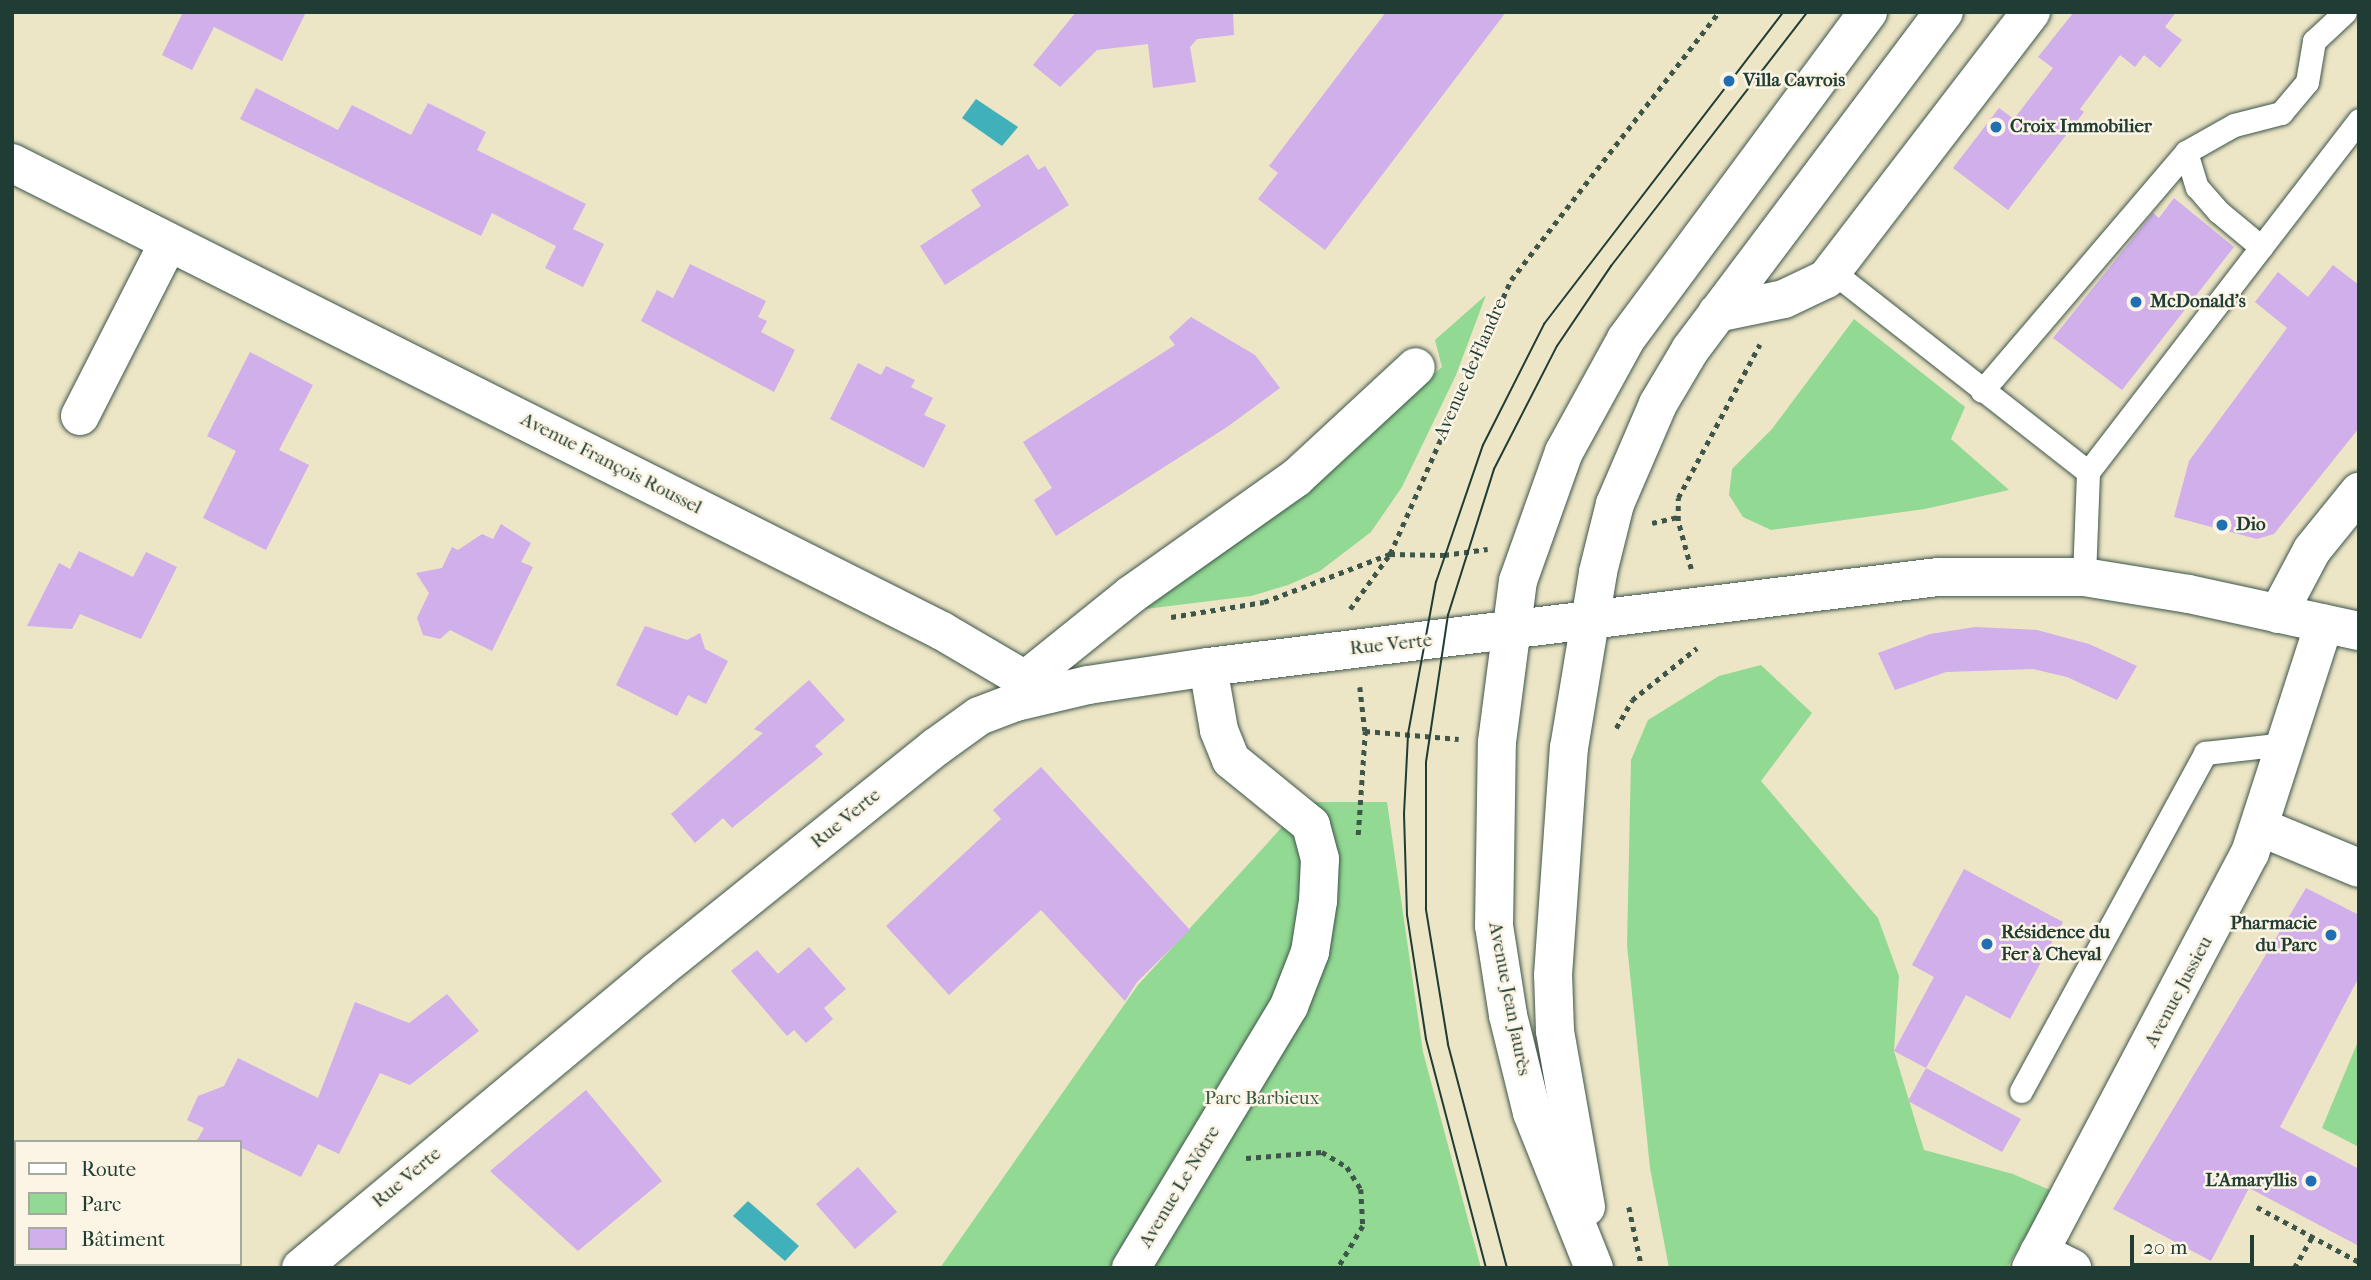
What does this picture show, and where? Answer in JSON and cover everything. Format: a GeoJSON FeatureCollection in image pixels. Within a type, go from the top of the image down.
{"type":"FeatureCollection","features":[{"type":"Feature","properties":{"kind":"street"},"geometry":{"type":"LineString","coordinates":[[1508,633],[1518,582],[1564,452],[1605,373],[1667,280],[1868,12]]}},
{"type":"Feature","properties":{"kind":"street"},"geometry":{"type":"LineString","coordinates":[[1588,624],[1606,533],[1628,469],[1675,373],[1717,313],[1944,12]]}},
{"type":"Feature","properties":{"kind":"street"},"geometry":{"type":"LineString","coordinates":[[1667,280],[1717,313],[1784,299],[1817,286],[1833,272],[2031,12]]}},
{"type":"Feature","properties":{"kind":"street","name":"Avenue François Roussel"},"geometry":{"type":"LineString","coordinates":[[12,163],[942,631],[1037,687]]}},
{"type":"Feature","properties":{"kind":"street"},"geometry":{"type":"LineString","coordinates":[[80,416],[169,243]]}},
{"type":"Feature","properties":{"kind":"street"},"geometry":{"type":"LineString","coordinates":[[1037,687],[1132,594],[1296,478],[1416,367]]}},
{"type":"Feature","properties":{"kind":"street"},"geometry":{"type":"LineString","coordinates":[[2278,614],[2312,550],[2359,492]]}},
{"type":"Feature","properties":{"kind":"street","name":"Rue Verte"},"geometry":{"type":"LineString","coordinates":[[301,1268],[656,971],[936,747],[979,716],[1037,687],[1355,648],[1588,624],[1695,606],[1938,577],[2084,577],[2341,628]]}},
{"type":"Feature","properties":{"kind":"street","name":"Avenue Jean Jaurès"},"geometry":{"type":"LineString","coordinates":[[1588,624],[1566,772],[1553,975],[1555,1031],[1595,1268]]}},
{"type":"Feature","properties":{"kind":"street","name":"Avenue Jussieu"},"geometry":{"type":"LineString","coordinates":[[2047,1262],[2213,929],[2260,827],[2285,744],[2341,628]]}},
{"type":"Feature","properties":{"kind":"street","name":"Avenue Jean Jaurès"},"geometry":{"type":"LineString","coordinates":[[1508,633],[1497,742],[1494,926],[1508,1015],[1532,1113],[1595,1268]]}},
{"type":"Feature","properties":{"kind":"street","name":"Avenue Le Nôtre"},"geometry":{"type":"LineString","coordinates":[[1131,1268],[1289,1006],[1310,952],[1318,901],[1320,859],[1311,825],[1303,815],[1231,760],[1219,730],[1208,667]]}},
{"type":"Feature","properties":{"kind":"street"},"geometry":{"type":"LineString","coordinates":[[2260,827],[2359,868]]}},
{"type":"Feature","properties":{"kind":"lane"},"geometry":{"type":"LineString","coordinates":[[1982,391],[2186,152],[2234,125],[2281,113],[2307,82],[2315,41],[2344,12]]}},
{"type":"Feature","properties":{"kind":"lane"},"geometry":{"type":"LineString","coordinates":[[2084,577],[2088,472],[2359,120]]}},
{"type":"Feature","properties":{"kind":"lane"},"geometry":{"type":"LineString","coordinates":[[2186,152],[2197,187],[2262,247]]}},
{"type":"Feature","properties":{"kind":"lane"},"geometry":{"type":"LineString","coordinates":[[1833,272],[2088,472]]}},
{"type":"Feature","properties":{"kind":"lane"},"geometry":{"type":"LineString","coordinates":[[2021,1091],[2205,753],[2285,744]]}},
{"type":"Feature","properties":{"kind":"path","name":"Avenue de Flandre"},"geometry":{"type":"LineString","coordinates":[[1357,849],[1364,731],[1350,608],[1390,554],[1511,280],[1719,12]]}},
{"type":"Feature","properties":{"kind":"path"},"geometry":{"type":"LineString","coordinates":[[1608,740],[1632,700],[1698,651],[1695,606],[1678,498],[1784,299]]}},
{"type":"Feature","properties":{"kind":"path"},"geometry":{"type":"LineString","coordinates":[[1161,618],[1264,602],[1390,554]]}},
{"type":"Feature","properties":{"kind":"path"},"geometry":{"type":"LineString","coordinates":[[1364,731],[1462,739]]}},
{"type":"Feature","properties":{"kind":"path"},"geometry":{"type":"LineString","coordinates":[[1251,1146],[1244,1158],[1322,1152],[1347,1167],[1362,1189],[1363,1226],[1338,1268]]}},
{"type":"Feature","properties":{"kind":"path"},"geometry":{"type":"LineString","coordinates":[[1627,1201],[1642,1268]]}},
{"type":"Feature","properties":{"kind":"path"},"geometry":{"type":"LineString","coordinates":[[2257,1207],[2359,1262]]}},
{"type":"Feature","properties":{"kind":"path"},"geometry":{"type":"LineString","coordinates":[[2294,1268],[2312,1237]]}},
{"type":"Feature","properties":{"kind":"green space"},"geometry":{"type":"Polygon","coordinates":[[[1486,295],[1456,375],[1402,487],[1371,532],[1320,571],[1288,585],[1251,596],[1137,610],[1330,471],[1442,367],[1435,340],[1486,295]]]}},
{"type":"Feature","properties":{"kind":"green space"},"geometry":{"type":"Polygon","coordinates":[[[1854,319],[1965,407],[1951,439],[2009,490],[1925,509],[1771,530],[1743,517],[1729,495],[1732,469],[1772,429],[1854,319]]]}},
{"type":"Feature","properties":{"kind":"green space"},"geometry":{"type":"Polygon","coordinates":[[[1761,665],[1812,713],[1761,781],[1878,918],[1899,976],[1894,1051],[1924,1150],[2013,1174],[2052,1191],[2007,1268],[1669,1268],[1650,1168],[1627,945],[1631,760],[1648,720],[1719,676],[1761,665]]]}},
{"type":"Feature","properties":{"kind":"green space","name":"Parc Barbieux"},"geometry":{"type":"Polygon","coordinates":[[[1305,802],[1387,802],[1423,1052],[1481,1268],[940,1268],[1138,985],[1305,802]]]}},
{"type":"Feature","properties":{"kind":"green space"},"geometry":{"type":"Polygon","coordinates":[[[2359,1039],[2359,1147],[2322,1128],[2359,1039]]]}},
{"type":"Feature","properties":{"kind":"water"},"geometry":{"type":"Polygon","coordinates":[[[976,99],[1018,127],[1002,146],[962,118],[976,99]]]}},
{"type":"Feature","properties":{"kind":"water"},"geometry":{"type":"Polygon","coordinates":[[[748,1201],[799,1246],[785,1261],[733,1216],[748,1201]]]}},
{"type":"Feature","properties":{"kind":"building"},"geometry":{"type":"Polygon","coordinates":[[[183,12],[306,12],[282,61],[214,27],[192,70],[162,55],[183,12]]]}},
{"type":"Feature","properties":{"kind":"building"},"geometry":{"type":"Polygon","coordinates":[[[1076,12],[1233,12],[1234,35],[1197,39],[1190,47],[1196,82],[1153,88],[1148,44],[1097,50],[1060,87],[1033,65],[1076,12]]]}},
{"type":"Feature","properties":{"kind":"building"},"geometry":{"type":"Polygon","coordinates":[[[1386,12],[1506,12],[1325,250],[1258,199],[1278,173],[1269,166],[1386,12]]]}},
{"type":"Feature","properties":{"kind":"building"},"geometry":{"type":"Polygon","coordinates":[[[2074,12],[2176,12],[2165,27],[2182,40],[2160,68],[2144,55],[2135,67],[2120,55],[2080,109],[2084,112],[2008,210],[1953,168],[1999,108],[2014,119],[2053,68],[2038,57],[2074,12]]]}},
{"type":"Feature","properties":{"kind":"building"},"geometry":{"type":"Polygon","coordinates":[[[256,88],[338,130],[352,105],[411,135],[428,103],[486,132],[477,150],[586,204],[573,229],[604,244],[583,287],[545,268],[556,246],[492,213],[481,236],[240,119],[256,88]]]}},
{"type":"Feature","properties":{"kind":"building"},"geometry":{"type":"Polygon","coordinates":[[[1028,154],[1038,170],[1045,166],[1069,205],[945,285],[920,246],[981,206],[971,190],[1028,154]]]}},
{"type":"Feature","properties":{"kind":"building","name":"McDonald's"},"geometry":{"type":"Polygon","coordinates":[[[2174,198],[2234,247],[2122,390],[2053,338],[2153,213],[2159,218],[2174,198]]]}},
{"type":"Feature","properties":{"kind":"building"},"geometry":{"type":"Polygon","coordinates":[[[690,264],[766,301],[758,317],[767,321],[761,332],[795,350],[774,392],[641,321],[657,290],[673,298],[690,264]]]}},
{"type":"Feature","properties":{"kind":"building"},"geometry":{"type":"Polygon","coordinates":[[[2333,265],[2359,285],[2359,428],[2274,534],[2257,539],[2174,517],[2189,461],[2287,328],[2255,302],[2278,272],[2308,297],[2333,265]]]}},
{"type":"Feature","properties":{"kind":"building"},"geometry":{"type":"Polygon","coordinates":[[[1191,317],[1255,355],[1280,388],[1227,427],[1056,536],[1034,500],[1052,488],[1023,442],[1175,345],[1169,337],[1191,317]]]}},
{"type":"Feature","properties":{"kind":"building"},"geometry":{"type":"Polygon","coordinates":[[[250,352],[313,385],[279,450],[309,465],[266,550],[203,518],[236,451],[207,436],[250,352]]]}},
{"type":"Feature","properties":{"kind":"building"},"geometry":{"type":"Polygon","coordinates":[[[858,363],[881,375],[886,366],[915,380],[911,387],[933,398],[924,415],[946,425],[924,468],[830,419],[858,363]]]}},
{"type":"Feature","properties":{"kind":"building"},"geometry":{"type":"Polygon","coordinates":[[[501,524],[531,543],[521,562],[533,567],[492,651],[450,630],[440,639],[423,635],[417,618],[429,593],[416,573],[442,568],[452,547],[458,550],[482,534],[493,539],[501,524]]]}},
{"type":"Feature","properties":{"kind":"building"},"geometry":{"type":"Polygon","coordinates":[[[79,551],[133,577],[146,552],[177,567],[141,639],[80,614],[72,629],[27,626],[59,563],[70,569],[79,551]]]}},
{"type":"Feature","properties":{"kind":"building"},"geometry":{"type":"Polygon","coordinates":[[[645,626],[687,640],[700,633],[705,649],[728,661],[706,704],[688,695],[677,716],[616,685],[645,626]]]}},
{"type":"Feature","properties":{"kind":"building"},"geometry":{"type":"Polygon","coordinates":[[[1975,627],[2037,630],[2089,644],[2137,666],[2117,700],[2067,677],[2033,669],[1946,672],[1895,690],[1878,653],[1930,634],[1975,627]]]}},
{"type":"Feature","properties":{"kind":"building"},"geometry":{"type":"Polygon","coordinates":[[[809,680],[845,720],[815,746],[823,754],[732,828],[723,818],[695,843],[671,814],[763,733],[754,729],[809,680]]]}},
{"type":"Feature","properties":{"kind":"building"},"geometry":{"type":"Polygon","coordinates":[[[1041,767],[1190,930],[1137,982],[1125,1001],[1041,910],[949,995],[886,926],[1001,819],[993,810],[1041,767]]]}},
{"type":"Feature","properties":{"kind":"building","name":"Résidence du Fer à Cheval"},"geometry":{"type":"Polygon","coordinates":[[[1964,869],[2063,922],[2010,1019],[1966,995],[1926,1068],[1894,1051],[1934,977],[1912,965],[1964,869]]]}},
{"type":"Feature","properties":{"kind":"building"},"geometry":{"type":"Polygon","coordinates":[[[2306,888],[2359,915],[2359,977],[2280,1127],[2359,1169],[2359,1246],[2249,1188],[2211,1261],[2113,1209],[2306,888]]]}},
{"type":"Feature","properties":{"kind":"building"},"geometry":{"type":"Polygon","coordinates":[[[809,947],[846,989],[824,1008],[833,1019],[806,1043],[794,1030],[787,1036],[731,971],[757,950],[778,974],[809,947]]]}},
{"type":"Feature","properties":{"kind":"building"},"geometry":{"type":"Polygon","coordinates":[[[447,994],[479,1031],[410,1085],[380,1073],[339,1154],[318,1144],[301,1177],[242,1148],[242,1140],[197,1140],[204,1128],[187,1120],[198,1096],[224,1086],[238,1058],[318,1098],[355,1002],[409,1023],[447,994]]]}},
{"type":"Feature","properties":{"kind":"building"},"geometry":{"type":"Polygon","coordinates":[[[1926,1068],[2021,1119],[2002,1152],[1908,1101],[1926,1068]]]}},
{"type":"Feature","properties":{"kind":"building"},"geometry":{"type":"Polygon","coordinates":[[[586,1090],[662,1181],[578,1251],[490,1171],[586,1090]]]}},
{"type":"Feature","properties":{"kind":"building"},"geometry":{"type":"Polygon","coordinates":[[[858,1167],[897,1212],[855,1249],[816,1204],[858,1167]]]}},
{"type":"Feature","properties":{"kind":"tram line"},"geometry":{"type":"LineString","coordinates":[[1486,1268],[1426,1039],[1407,915],[1404,814],[1408,734],[1436,582],[1483,445],[1544,324],[1783,12]]}},
{"type":"Feature","properties":{"kind":"tram line"},"geometry":{"type":"LineString","coordinates":[[1507,1268],[1448,1044],[1426,909],[1426,762],[1448,615],[1494,469],[1557,346],[1611,266],[1807,12]]}},
{"type":"Feature","properties":{"kind":"place","name":"Villa Cavrois"},"geometry":{"type":"Point","coordinates":[1729,81]}},
{"type":"Feature","properties":{"kind":"place","name":"Croix Immobilier"},"geometry":{"type":"Point","coordinates":[1996,127]}},
{"type":"Feature","properties":{"kind":"place","name":"McDonald's"},"geometry":{"type":"Point","coordinates":[2136,302]}},
{"type":"Feature","properties":{"kind":"place","name":"Dio"},"geometry":{"type":"Point","coordinates":[2222,525]}},
{"type":"Feature","properties":{"kind":"place","name":"Pharmacie du Parc"},"geometry":{"type":"Point","coordinates":[2331,935]}},
{"type":"Feature","properties":{"kind":"place","name":"Résidence du Fer à Cheval"},"geometry":{"type":"Point","coordinates":[1987,944]}},
{"type":"Feature","properties":{"kind":"place","name":"L'Amaryllis"},"geometry":{"type":"Point","coordinates":[2311,1181]}}]}
